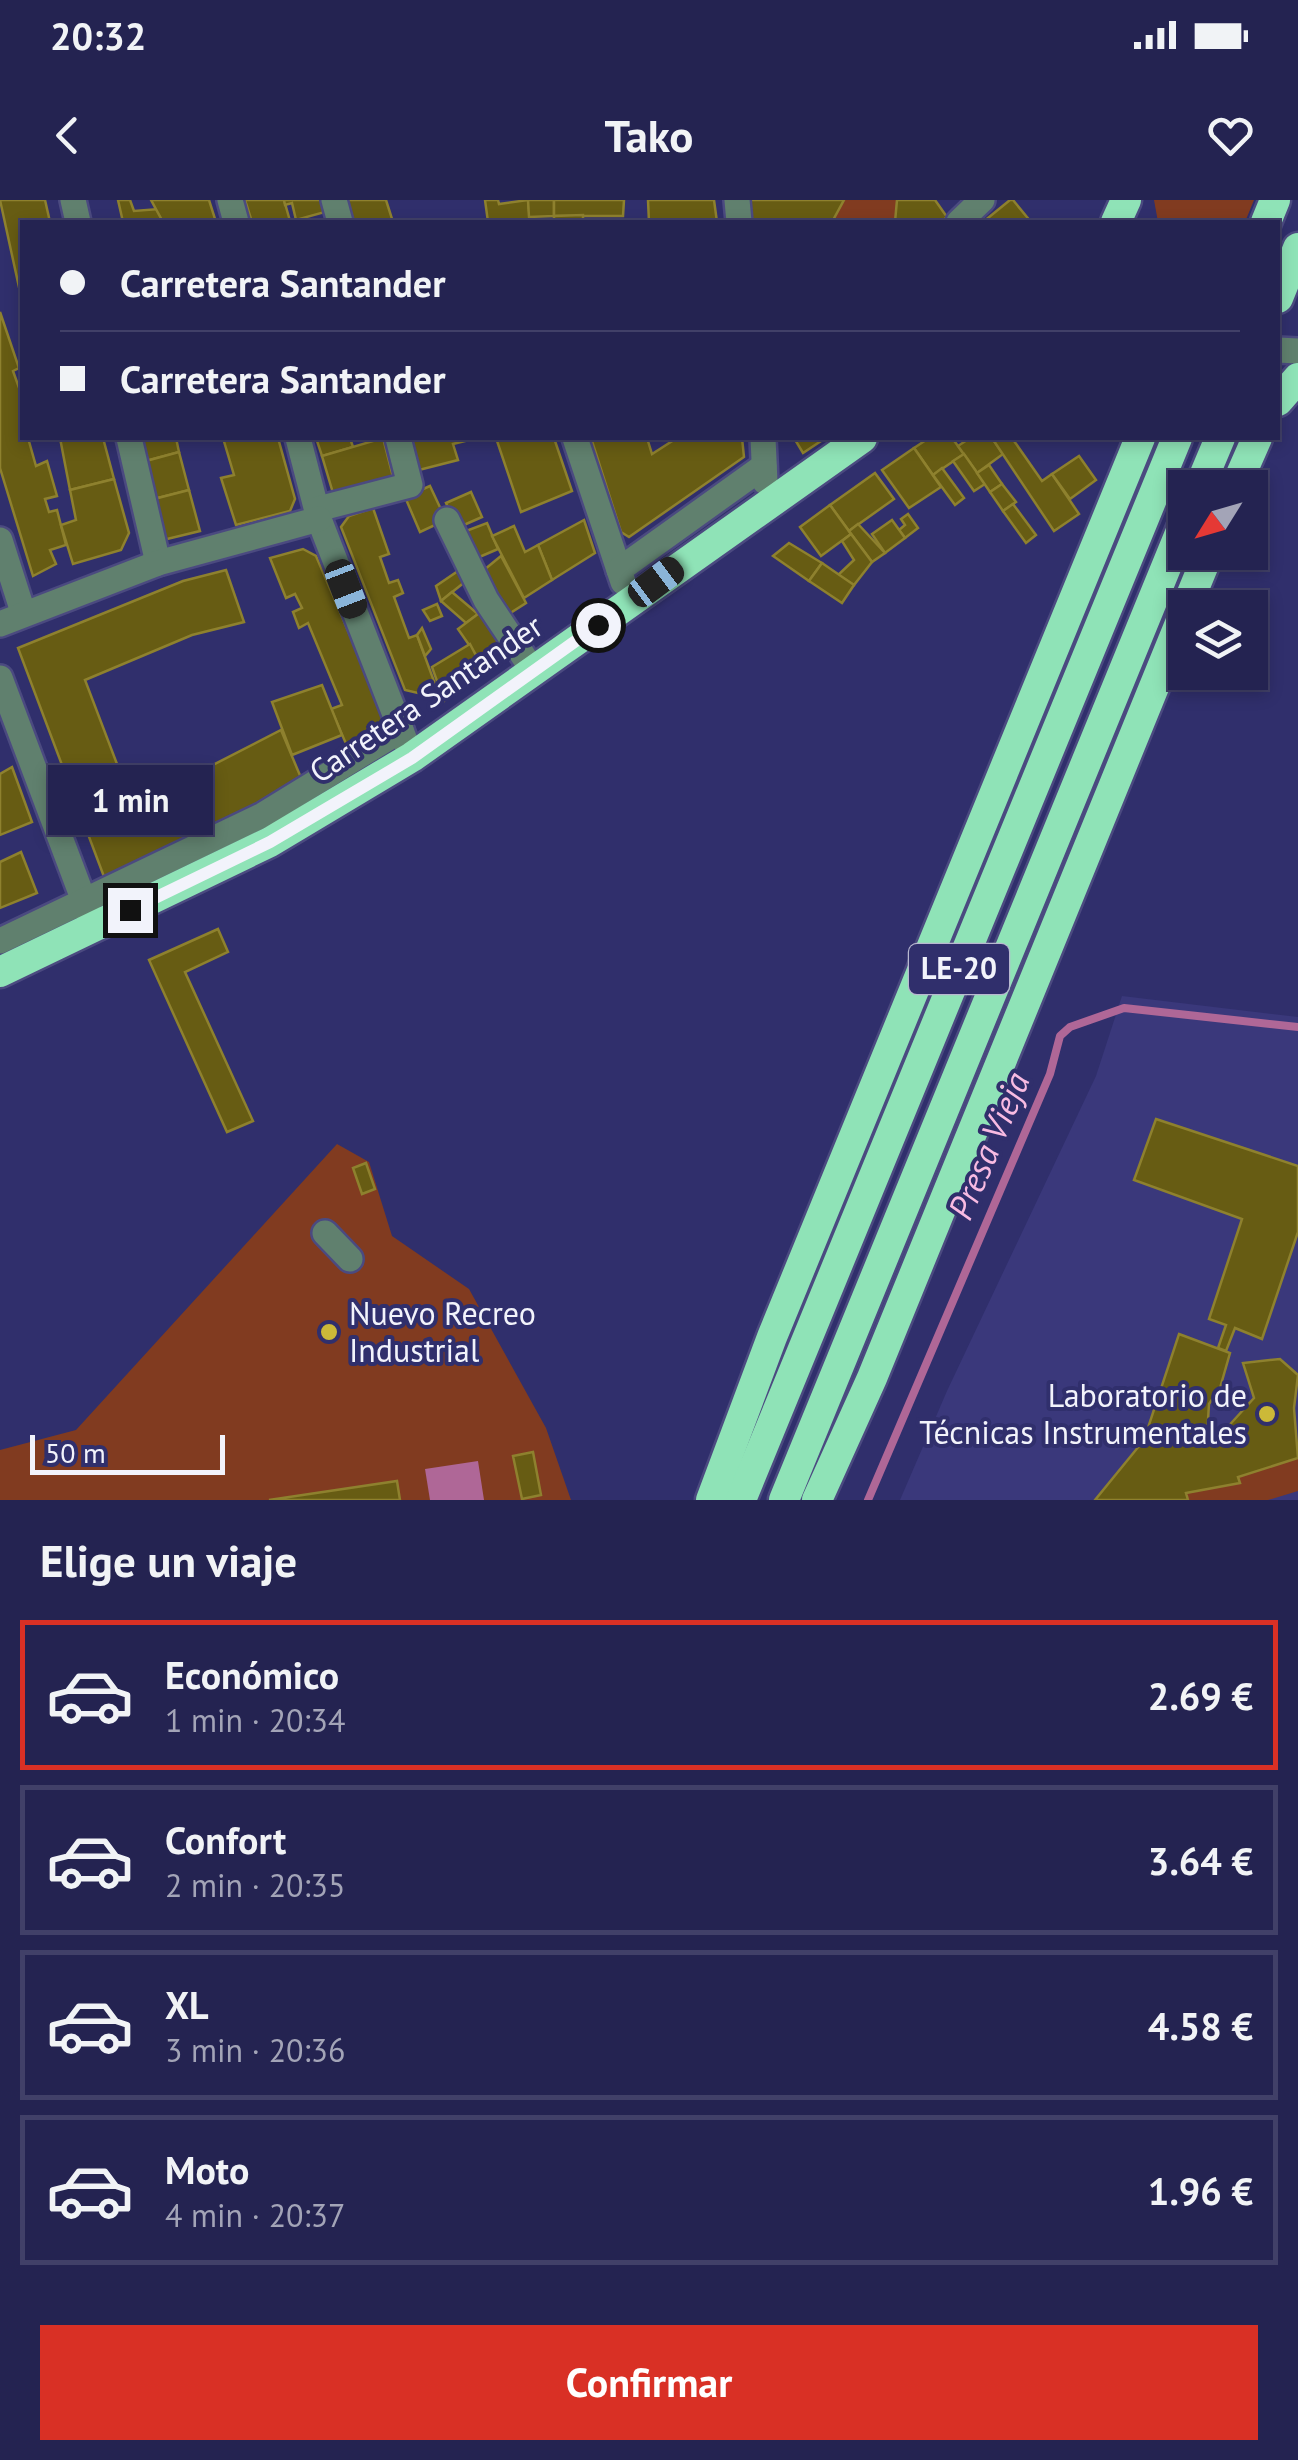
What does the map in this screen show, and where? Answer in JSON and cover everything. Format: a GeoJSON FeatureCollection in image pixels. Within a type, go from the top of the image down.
{"type":"FeatureCollection","features":[{"type":"Feature","properties":{"kind":"highway"},"geometry":{"type":"LineString","coordinates":[[1280,293],[1298,248]]}},
{"type":"Feature","properties":{"kind":"highway"},"geometry":{"type":"LineString","coordinates":[[1280,399],[1298,378]]}},
{"type":"Feature","properties":{"kind":"highway","name":"Carretera Santander"},"geometry":{"type":"LineString","coordinates":[[0,972],[89,915],[270,842],[407,744],[534,672],[766,502],[859,440]]}},
{"type":"Feature","properties":{"kind":"highway"},"geometry":{"type":"LineString","coordinates":[[711,1500],[780,1318],[1139,440]]}},
{"type":"Feature","properties":{"kind":"highway","name":"LE-20"},"geometry":{"type":"LineString","coordinates":[[742,1500],[1176,440]]}},
{"type":"Feature","properties":{"kind":"highway"},"geometry":{"type":"LineString","coordinates":[[1207,470],[1219,440]]}},
{"type":"Feature","properties":{"kind":"highway"},"geometry":{"type":"LineString","coordinates":[[1243,470],[1256,440]]}},
{"type":"Feature","properties":{"kind":"highway","name":"LE-20"},"geometry":{"type":"LineString","coordinates":[[784,1500],[1168,563]]}},
{"type":"Feature","properties":{"kind":"highway"},"geometry":{"type":"LineString","coordinates":[[817,1500],[887,1342],[1168,653]]}},
{"type":"Feature","properties":{"kind":"street"},"geometry":{"type":"LineString","coordinates":[[961,220],[982,200]]}},
{"type":"Feature","properties":{"kind":"street"},"geometry":{"type":"LineString","coordinates":[[129,440],[158,563]]}},
{"type":"Feature","properties":{"kind":"street"},"geometry":{"type":"LineString","coordinates":[[299,440],[318,514],[407,744]]}},
{"type":"Feature","properties":{"kind":"street"},"geometry":{"type":"LineString","coordinates":[[0,540],[11,618],[158,563],[410,485],[399,440]]}},
{"type":"Feature","properties":{"kind":"street"},"geometry":{"type":"LineString","coordinates":[[576,440],[630,601]]}},
{"type":"Feature","properties":{"kind":"street"},"geometry":{"type":"LineString","coordinates":[[762,440],[766,502]]}},
{"type":"Feature","properties":{"kind":"street"},"geometry":{"type":"LineString","coordinates":[[619,570],[764,466]]}},
{"type":"Feature","properties":{"kind":"street"},"geometry":{"type":"LineString","coordinates":[[446,520],[486,600],[534,672]]}},
{"type":"Feature","properties":{"kind":"street"},"geometry":{"type":"LineString","coordinates":[[0,678],[89,915]]}},
{"type":"Feature","properties":{"kind":"street","name":"Carretera Santander"},"geometry":{"type":"LineString","coordinates":[[0,941],[89,915]]}},
{"type":"Feature","properties":{"kind":"street"},"geometry":{"type":"LineString","coordinates":[[324,1233],[350,1259]]}},
{"type":"Feature","properties":{"kind":"shaded area"},"geometry":{"type":"Polygon","coordinates":[[[844,200],[897,200],[895,220],[833,220],[844,200]]]}},
{"type":"Feature","properties":{"kind":"shaded area"},"geometry":{"type":"Polygon","coordinates":[[[1154,200],[1254,200],[1246,220],[1158,220],[1154,200]]]}},
{"type":"Feature","properties":{"kind":"shaded area"},"geometry":{"type":"Polygon","coordinates":[[[1122,996],[1298,1017],[1298,1500],[900,1500],[947,1391],[1096,1076],[1122,996]]]}},
{"type":"Feature","properties":{"kind":"shaded area","name":"Nuevo Recreo Industrial"},"geometry":{"type":"Polygon","coordinates":[[[337,1144],[369,1162],[392,1236],[469,1289],[546,1428],[571,1500],[0,1500],[0,1450],[76,1430],[337,1144]]]}},
{"type":"Feature","properties":{"kind":"shaded area"},"geometry":{"type":"Polygon","coordinates":[[[1298,1458],[1298,1491],[1268,1500],[1188,1500],[1186,1493],[1239,1483],[1238,1477],[1298,1458]]]}},
{"type":"Feature","properties":{"kind":"shaded area"},"geometry":{"type":"Polygon","coordinates":[[[478,1461],[484,1500],[430,1500],[425,1469],[478,1461]]]}},
{"type":"Feature","properties":{"kind":"building"},"geometry":{"type":"Polygon","coordinates":[[[0,200],[45,200],[50,220],[20,220],[20,292],[0,200]]]}},
{"type":"Feature","properties":{"kind":"building"},"geometry":{"type":"Polygon","coordinates":[[[118,200],[130,200],[134,211],[159,209],[163,220],[123,220],[118,200]]]}},
{"type":"Feature","properties":{"kind":"building"},"geometry":{"type":"Polygon","coordinates":[[[151,200],[209,200],[215,220],[162,220],[151,200]]]}},
{"type":"Feature","properties":{"kind":"building"},"geometry":{"type":"Polygon","coordinates":[[[245,200],[284,200],[290,220],[251,220],[245,200]]]}},
{"type":"Feature","properties":{"kind":"building"},"geometry":{"type":"Polygon","coordinates":[[[284,200],[321,200],[325,212],[296,220],[292,203],[285,205],[284,200]]]}},
{"type":"Feature","properties":{"kind":"building"},"geometry":{"type":"Polygon","coordinates":[[[347,200],[386,200],[392,220],[352,220],[347,200]]]}},
{"type":"Feature","properties":{"kind":"building"},"geometry":{"type":"Polygon","coordinates":[[[485,200],[498,200],[499,204],[528,200],[530,220],[488,220],[485,200]]]}},
{"type":"Feature","properties":{"kind":"building"},"geometry":{"type":"Polygon","coordinates":[[[528,200],[554,200],[554,216],[529,217],[528,200]]]}},
{"type":"Feature","properties":{"kind":"building"},"geometry":{"type":"Polygon","coordinates":[[[554,200],[624,200],[623,216],[554,216],[554,200]]]}},
{"type":"Feature","properties":{"kind":"building"},"geometry":{"type":"Polygon","coordinates":[[[648,200],[714,200],[717,220],[649,220],[648,200]]]}},
{"type":"Feature","properties":{"kind":"building"},"geometry":{"type":"Polygon","coordinates":[[[746,200],[844,200],[833,220],[749,220],[746,200]]]}},
{"type":"Feature","properties":{"kind":"building"},"geometry":{"type":"Polygon","coordinates":[[[897,200],[935,200],[947,217],[943,220],[895,220],[897,200]]]}},
{"type":"Feature","properties":{"kind":"building"},"geometry":{"type":"Polygon","coordinates":[[[1010,200],[1029,220],[985,220],[1010,200]]]}},
{"type":"Feature","properties":{"kind":"building"},"geometry":{"type":"Polygon","coordinates":[[[583,215],[583,220],[554,220],[554,216],[583,215]]]}},
{"type":"Feature","properties":{"kind":"building"},"geometry":{"type":"Polygon","coordinates":[[[0,312],[19,368],[13,371],[20,390],[20,440],[29,440],[36,466],[47,461],[57,496],[45,499],[49,512],[57,510],[66,545],[50,550],[56,564],[33,576],[0,468],[0,312]]]}},
{"type":"Feature","properties":{"kind":"building"},"geometry":{"type":"Polygon","coordinates":[[[60,440],[104,440],[114,479],[70,490],[60,440]]]}},
{"type":"Feature","properties":{"kind":"building"},"geometry":{"type":"Polygon","coordinates":[[[141,440],[176,440],[179,452],[146,461],[141,440]]]}},
{"type":"Feature","properties":{"kind":"building"},"geometry":{"type":"Polygon","coordinates":[[[224,440],[279,440],[295,499],[290,511],[236,525],[221,478],[234,475],[224,440]]]}},
{"type":"Feature","properties":{"kind":"building"},"geometry":{"type":"Polygon","coordinates":[[[317,440],[351,440],[353,447],[322,456],[317,440]]]}},
{"type":"Feature","properties":{"kind":"building"},"geometry":{"type":"Polygon","coordinates":[[[384,440],[393,477],[333,493],[322,456],[384,440]]]}},
{"type":"Feature","properties":{"kind":"building"},"geometry":{"type":"Polygon","coordinates":[[[411,440],[469,440],[453,444],[458,460],[419,470],[411,440]]]}},
{"type":"Feature","properties":{"kind":"building"},"geometry":{"type":"Polygon","coordinates":[[[497,440],[555,440],[572,491],[521,512],[497,440]]]}},
{"type":"Feature","properties":{"kind":"building"},"geometry":{"type":"Polygon","coordinates":[[[592,440],[648,440],[652,454],[674,440],[742,440],[744,457],[629,537],[621,532],[592,440]]]}},
{"type":"Feature","properties":{"kind":"building"},"geometry":{"type":"Polygon","coordinates":[[[795,440],[822,440],[803,453],[795,440]]]}},
{"type":"Feature","properties":{"kind":"building"},"geometry":{"type":"Polygon","coordinates":[[[926,440],[954,440],[964,454],[933,475],[914,448],[926,440]]]}},
{"type":"Feature","properties":{"kind":"building"},"geometry":{"type":"Polygon","coordinates":[[[967,440],[993,440],[1003,454],[977,473],[958,446],[967,440]]]}},
{"type":"Feature","properties":{"kind":"building"},"geometry":{"type":"Polygon","coordinates":[[[993,440],[1013,440],[1042,481],[1052,474],[1079,514],[1054,531],[993,440]]]}},
{"type":"Feature","properties":{"kind":"building"},"geometry":{"type":"Polygon","coordinates":[[[914,448],[941,487],[909,508],[882,470],[914,448]]]}},
{"type":"Feature","properties":{"kind":"building"},"geometry":{"type":"Polygon","coordinates":[[[179,452],[189,490],[154,499],[146,461],[179,452]]]}},
{"type":"Feature","properties":{"kind":"building"},"geometry":{"type":"Polygon","coordinates":[[[964,454],[985,484],[974,491],[953,461],[964,454]]]}},
{"type":"Feature","properties":{"kind":"building"},"geometry":{"type":"Polygon","coordinates":[[[1079,456],[1096,480],[1070,499],[1052,474],[1079,456]]]}},
{"type":"Feature","properties":{"kind":"building"},"geometry":{"type":"Polygon","coordinates":[[[989,465],[1002,484],[990,492],[977,473],[989,465]]]}},
{"type":"Feature","properties":{"kind":"building"},"geometry":{"type":"Polygon","coordinates":[[[942,468],[964,498],[955,505],[933,475],[942,468]]]}},
{"type":"Feature","properties":{"kind":"building"},"geometry":{"type":"Polygon","coordinates":[[[875,473],[894,499],[849,531],[830,505],[875,473]]]}},
{"type":"Feature","properties":{"kind":"building"},"geometry":{"type":"Polygon","coordinates":[[[114,479],[129,533],[121,550],[73,564],[61,525],[76,520],[70,490],[114,479]]]}},
{"type":"Feature","properties":{"kind":"building"},"geometry":{"type":"Polygon","coordinates":[[[1002,484],[1016,502],[1003,511],[990,492],[1002,484]]]}},
{"type":"Feature","properties":{"kind":"building"},"geometry":{"type":"Polygon","coordinates":[[[430,486],[446,520],[420,532],[405,497],[430,486]]]}},
{"type":"Feature","properties":{"kind":"building"},"geometry":{"type":"Polygon","coordinates":[[[189,490],[200,531],[163,540],[154,499],[189,490]]]}},
{"type":"Feature","properties":{"kind":"building"},"geometry":{"type":"Polygon","coordinates":[[[471,492],[482,517],[457,528],[446,503],[471,492]]]}},
{"type":"Feature","properties":{"kind":"building"},"geometry":{"type":"Polygon","coordinates":[[[1013,504],[1036,535],[1026,543],[1003,511],[1013,504]]]}},
{"type":"Feature","properties":{"kind":"building"},"geometry":{"type":"Polygon","coordinates":[[[830,505],[851,534],[821,556],[800,527],[830,505]]]}},
{"type":"Feature","properties":{"kind":"building"},"geometry":{"type":"Polygon","coordinates":[[[373,508],[389,554],[380,557],[389,583],[398,580],[403,593],[394,597],[409,638],[417,635],[435,684],[422,694],[405,690],[341,527],[349,516],[373,508]]]}},
{"type":"Feature","properties":{"kind":"building"},"geometry":{"type":"Polygon","coordinates":[[[908,514],[918,528],[905,538],[899,530],[905,525],[901,519],[908,514]]]}},
{"type":"Feature","properties":{"kind":"building"},"geometry":{"type":"Polygon","coordinates":[[[584,520],[595,553],[552,580],[538,545],[584,520]]]}},
{"type":"Feature","properties":{"kind":"building"},"geometry":{"type":"Polygon","coordinates":[[[892,520],[905,538],[885,553],[872,534],[892,520]]]}},
{"type":"Feature","properties":{"kind":"building"},"geometry":{"type":"Polygon","coordinates":[[[487,523],[498,549],[477,558],[466,531],[487,523]]]}},
{"type":"Feature","properties":{"kind":"building"},"geometry":{"type":"Polygon","coordinates":[[[858,524],[885,553],[872,562],[849,531],[858,524]]]}},
{"type":"Feature","properties":{"kind":"building"},"geometry":{"type":"Polygon","coordinates":[[[514,526],[525,552],[538,545],[552,580],[524,598],[492,536],[514,526]]]}},
{"type":"Feature","properties":{"kind":"building"},"geometry":{"type":"Polygon","coordinates":[[[851,534],[872,562],[854,585],[838,575],[854,560],[842,541],[851,534]]]}},
{"type":"Feature","properties":{"kind":"building"},"geometry":{"type":"Polygon","coordinates":[[[789,543],[822,563],[809,581],[773,556],[789,543]]]}},
{"type":"Feature","properties":{"kind":"building"},"geometry":{"type":"Polygon","coordinates":[[[303,549],[316,556],[384,715],[383,731],[350,753],[331,709],[342,705],[308,623],[299,628],[293,612],[302,608],[295,594],[286,598],[270,558],[303,549]]]}},
{"type":"Feature","properties":{"kind":"building"},"geometry":{"type":"Polygon","coordinates":[[[501,556],[526,603],[504,617],[479,574],[501,556]]]}},
{"type":"Feature","properties":{"kind":"building"},"geometry":{"type":"Polygon","coordinates":[[[822,563],[854,585],[842,603],[809,581],[822,563]]]}},
{"type":"Feature","properties":{"kind":"building"},"geometry":{"type":"Polygon","coordinates":[[[461,569],[466,581],[441,601],[436,586],[461,569]]]}},
{"type":"Feature","properties":{"kind":"building"},"geometry":{"type":"Polygon","coordinates":[[[226,570],[244,622],[192,635],[85,680],[133,806],[281,730],[304,785],[106,882],[18,648],[183,581],[226,570]]]}},
{"type":"Feature","properties":{"kind":"building"},"geometry":{"type":"Polygon","coordinates":[[[452,592],[478,614],[466,623],[441,601],[452,592]]]}},
{"type":"Feature","properties":{"kind":"building"},"geometry":{"type":"Polygon","coordinates":[[[437,604],[442,616],[430,621],[423,610],[437,604]]]}},
{"type":"Feature","properties":{"kind":"building"},"geometry":{"type":"Polygon","coordinates":[[[486,608],[511,643],[483,665],[458,629],[486,608]]]}},
{"type":"Feature","properties":{"kind":"building"},"geometry":{"type":"Polygon","coordinates":[[[422,628],[431,649],[425,656],[417,635],[422,628]]]}},
{"type":"Feature","properties":{"kind":"building"},"geometry":{"type":"Polygon","coordinates":[[[470,644],[484,671],[444,701],[432,667],[470,644]]]}},
{"type":"Feature","properties":{"kind":"building"},"geometry":{"type":"Polygon","coordinates":[[[322,685],[342,735],[292,755],[272,702],[322,685]]]}},
{"type":"Feature","properties":{"kind":"building"},"geometry":{"type":"Polygon","coordinates":[[[12,767],[32,822],[0,835],[0,774],[12,767]]]}},
{"type":"Feature","properties":{"kind":"building"},"geometry":{"type":"Polygon","coordinates":[[[21,852],[37,893],[0,908],[0,862],[21,852]]]}},
{"type":"Feature","properties":{"kind":"building"},"geometry":{"type":"Polygon","coordinates":[[[218,929],[228,952],[185,972],[253,1121],[227,1132],[149,960],[218,929]]]}},
{"type":"Feature","properties":{"kind":"building"},"geometry":{"type":"Polygon","coordinates":[[[1156,1119],[1298,1166],[1298,1232],[1262,1339],[1235,1328],[1226,1351],[1218,1348],[1226,1325],[1209,1319],[1242,1219],[1134,1180],[1156,1119]]]}},
{"type":"Feature","properties":{"kind":"building"},"geometry":{"type":"Polygon","coordinates":[[[366,1163],[375,1189],[362,1194],[353,1168],[366,1163]]]}},
{"type":"Feature","properties":{"kind":"building","name":"Laboratorio de Técnicas Instrumentales"},"geometry":{"type":"Polygon","coordinates":[[[1179,1334],[1230,1353],[1220,1388],[1209,1404],[1207,1436],[1224,1431],[1254,1398],[1243,1363],[1280,1359],[1298,1375],[1294,1408],[1298,1458],[1238,1477],[1240,1483],[1186,1493],[1188,1500],[1095,1500],[1144,1440],[1179,1334]]]}},
{"type":"Feature","properties":{"kind":"building"},"geometry":{"type":"Polygon","coordinates":[[[533,1452],[541,1495],[522,1499],[513,1456],[533,1452]]]}},
{"type":"Feature","properties":{"kind":"building"},"geometry":{"type":"Polygon","coordinates":[[[397,1481],[400,1500],[269,1500],[397,1481]]]}},
{"type":"Feature","properties":{"kind":"waterway","name":"Presa Vieja"},"geometry":{"type":"LineString","coordinates":[[868,1500],[1050,1074],[1060,1036],[1070,1027],[1124,1008],[1298,1027]]}},
{"type":"Feature","properties":{"kind":"place","name":"Nuevo Recreo Industrial"},"geometry":{"type":"Point","coordinates":[329,1332]}},
{"type":"Feature","properties":{"kind":"place","name":"Laboratorio de Técnicas Instrumentales"},"geometry":{"type":"Point","coordinates":[1267,1414]}},
{"type":"Feature","properties":{"kind":"route"},"geometry":{"type":"LineString","coordinates":[[130,910],[270,842],[412,758],[598,625]]}}]}
